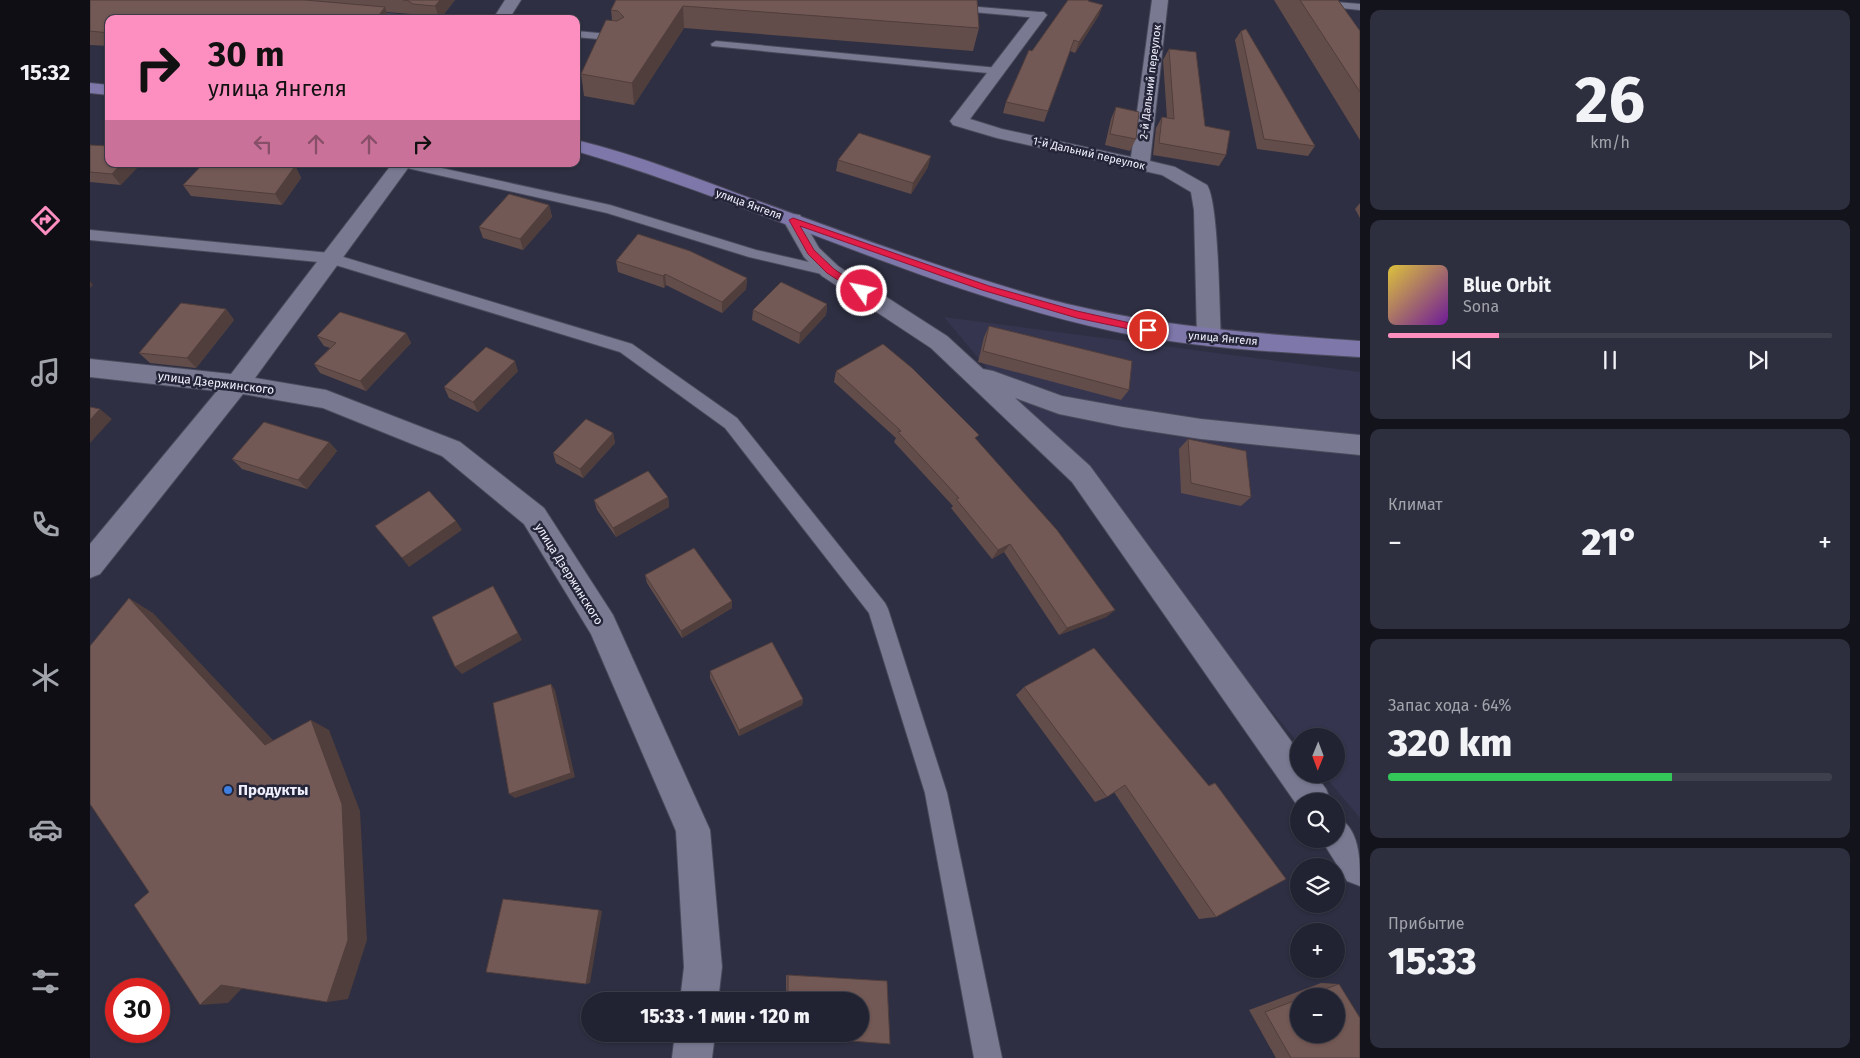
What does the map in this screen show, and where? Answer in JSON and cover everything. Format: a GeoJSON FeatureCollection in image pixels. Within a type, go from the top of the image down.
{"type":"FeatureCollection","features":[{"type":"Feature","properties":{"kind":"main road"},"geometry":{"type":"LineString","coordinates":[[90,88],[105,90]]}},
{"type":"Feature","properties":{"kind":"main road","name":"улица Янгеля"},"geometry":{"type":"LineString","coordinates":[[580,146],[623,158],[985,288],[1077,315],[1148,330],[1209,338],[1360,349]]}},
{"type":"Feature","properties":{"kind":"street"},"geometry":{"type":"LineString","coordinates":[[504,15],[514,0]]}},
{"type":"Feature","properties":{"kind":"street","name":"2-й Дальний переулок"},"geometry":{"type":"LineString","coordinates":[[1140,164],[1160,0]]}},
{"type":"Feature","properties":{"kind":"street","name":"1-й Дальний переулок"},"geometry":{"type":"LineString","coordinates":[[1039,15],[998,72],[959,121],[997,133],[1168,171],[1200,189],[1204,210],[1209,338]]}},
{"type":"Feature","properties":{"kind":"street"},"geometry":{"type":"LineString","coordinates":[[90,565],[98,543],[237,384],[400,167]]}},
{"type":"Feature","properties":{"kind":"street"},"geometry":{"type":"LineString","coordinates":[[793,220],[811,252],[830,271],[939,342],[1081,474],[1308,793]]}},
{"type":"Feature","properties":{"kind":"street","name":"улица Дзержинского"},"geometry":{"type":"LineString","coordinates":[[90,368],[237,384],[326,399],[451,450],[534,516],[602,625],[693,830],[703,967],[700,992]]}},
{"type":"Feature","properties":{"kind":"street"},"geometry":{"type":"LineString","coordinates":[[971,372],[1068,407],[1201,429],[1360,445]]}},
{"type":"Feature","properties":{"kind":"street"},"geometry":{"type":"LineString","coordinates":[[1345,846],[1360,868]]}},
{"type":"Feature","properties":{"kind":"street"},"geometry":{"type":"LineString","coordinates":[[692,1058],[694,1042]]}},
{"type":"Feature","properties":{"kind":"lane"},"geometry":{"type":"LineString","coordinates":[[1334,3],[1360,7]]}},
{"type":"Feature","properties":{"kind":"lane"},"geometry":{"type":"LineString","coordinates":[[1334,3],[1345,20]]}},
{"type":"Feature","properties":{"kind":"lane"},"geometry":{"type":"LineString","coordinates":[[943,7],[1039,15]]}},
{"type":"Feature","properties":{"kind":"lane"},"geometry":{"type":"LineString","coordinates":[[357,14],[368,15]]}},
{"type":"Feature","properties":{"kind":"lane"},"geometry":{"type":"LineString","coordinates":[[580,34],[620,38]]}},
{"type":"Feature","properties":{"kind":"lane"},"geometry":{"type":"LineString","coordinates":[[716,44],[998,72]]}},
{"type":"Feature","properties":{"kind":"lane"},"geometry":{"type":"LineString","coordinates":[[421,167],[610,209],[754,254],[830,271]]}},
{"type":"Feature","properties":{"kind":"lane"},"geometry":{"type":"LineString","coordinates":[[90,235],[330,258],[626,348],[731,423],[878,608],[936,793],[988,1058]]}},
{"type":"Feature","properties":{"kind":"shaded area"},"geometry":{"type":"Polygon","coordinates":[[[944,317],[1360,372],[1360,818],[1345,800],[1345,793],[1339,793],[1331,783],[1345,783],[1345,728],[1290,728],[1290,733],[944,317]]]}},
{"type":"Feature","properties":{"kind":"building"},"geometry":{"type":"Polygon","coordinates":[[[90,0],[305,0],[385,7],[379,15],[105,15],[105,33],[90,31],[90,0]]]}},
{"type":"Feature","properties":{"kind":"building"},"geometry":{"type":"Polygon","coordinates":[[[407,0],[440,0],[435,6],[413,4],[407,0]]]}},
{"type":"Feature","properties":{"kind":"building"},"geometry":{"type":"Polygon","coordinates":[[[616,0],[977,0],[979,28],[683,6],[632,83],[581,74],[606,20],[617,21],[624,17],[618,11],[611,10],[616,0]]]}},
{"type":"Feature","properties":{"kind":"building"},"geometry":{"type":"Polygon","coordinates":[[[1068,0],[1089,0],[1103,5],[1079,42],[1074,40],[1048,111],[1006,102],[1029,50],[1032,51],[1068,0]]]}},
{"type":"Feature","properties":{"kind":"building"},"geometry":{"type":"Polygon","coordinates":[[[1300,0],[1338,0],[1360,31],[1360,92],[1300,0]]]}},
{"type":"Feature","properties":{"kind":"building"},"geometry":{"type":"Polygon","coordinates":[[[1246,29],[1315,146],[1264,139],[1241,31],[1246,29]]]}},
{"type":"Feature","properties":{"kind":"building"},"geometry":{"type":"Polygon","coordinates":[[[1169,49],[1196,52],[1205,126],[1230,131],[1226,155],[1159,143],[1162,117],[1174,119],[1169,49]]]}},
{"type":"Feature","properties":{"kind":"building"},"geometry":{"type":"Polygon","coordinates":[[[1116,107],[1139,112],[1136,139],[1110,134],[1116,107]]]}},
{"type":"Feature","properties":{"kind":"building"},"geometry":{"type":"Polygon","coordinates":[[[859,133],[931,156],[913,183],[838,160],[859,133]]]}},
{"type":"Feature","properties":{"kind":"building"},"geometry":{"type":"Polygon","coordinates":[[[90,145],[105,146],[105,167],[118,167],[112,174],[90,172],[90,145]]]}},
{"type":"Feature","properties":{"kind":"building"},"geometry":{"type":"Polygon","coordinates":[[[200,167],[294,167],[275,194],[183,185],[200,167]]]}},
{"type":"Feature","properties":{"kind":"building"},"geometry":{"type":"Polygon","coordinates":[[[509,194],[549,205],[520,239],[479,227],[509,194]]]}},
{"type":"Feature","properties":{"kind":"building"},"geometry":{"type":"Polygon","coordinates":[[[638,234],[690,251],[747,278],[722,302],[665,274],[663,276],[616,261],[638,234]]]}},
{"type":"Feature","properties":{"kind":"building"},"geometry":{"type":"Polygon","coordinates":[[[781,282],[827,304],[800,333],[753,310],[781,282]]]}},
{"type":"Feature","properties":{"kind":"building"},"geometry":{"type":"Polygon","coordinates":[[[181,303],[226,309],[187,358],[139,353],[181,303]]]}},
{"type":"Feature","properties":{"kind":"building"},"geometry":{"type":"Polygon","coordinates":[[[340,312],[406,333],[360,381],[314,364],[336,343],[317,336],[340,312]]]}},
{"type":"Feature","properties":{"kind":"building"},"geometry":{"type":"Polygon","coordinates":[[[989,326],[1132,361],[1129,390],[983,351],[989,326]]]}},
{"type":"Feature","properties":{"kind":"building"},"geometry":{"type":"Polygon","coordinates":[[[883,344],[912,368],[979,435],[975,438],[1057,530],[1115,610],[1067,628],[1010,544],[998,550],[956,499],[959,498],[898,432],[901,431],[836,371],[883,344]]]}},
{"type":"Feature","properties":{"kind":"building"},"geometry":{"type":"Polygon","coordinates":[[[486,347],[515,361],[473,402],[444,387],[486,347]]]}},
{"type":"Feature","properties":{"kind":"building"},"geometry":{"type":"Polygon","coordinates":[[[90,407],[100,409],[90,420],[90,407]]]}},
{"type":"Feature","properties":{"kind":"building"},"geometry":{"type":"Polygon","coordinates":[[[586,419],[613,433],[580,469],[553,453],[586,419]]]}},
{"type":"Feature","properties":{"kind":"building"},"geometry":{"type":"Polygon","coordinates":[[[264,422],[329,442],[298,480],[232,459],[264,422]]]}},
{"type":"Feature","properties":{"kind":"building"},"geometry":{"type":"Polygon","coordinates":[[[1188,439],[1246,451],[1251,497],[1191,483],[1188,439]]]}},
{"type":"Feature","properties":{"kind":"building"},"geometry":{"type":"Polygon","coordinates":[[[648,471],[668,497],[613,528],[594,500],[648,471]]]}},
{"type":"Feature","properties":{"kind":"building"},"geometry":{"type":"Polygon","coordinates":[[[429,491],[456,521],[402,558],[375,526],[429,491]]]}},
{"type":"Feature","properties":{"kind":"building"},"geometry":{"type":"Polygon","coordinates":[[[694,548],[732,601],[681,631],[645,575],[694,548]]]}},
{"type":"Feature","properties":{"kind":"building"},"geometry":{"type":"Polygon","coordinates":[[[493,586],[518,633],[455,667],[432,617],[493,586]]]}},
{"type":"Feature","properties":{"kind":"building","name":"Продукты"},"geometry":{"type":"Polygon","coordinates":[[[129,598],[265,745],[311,720],[342,804],[348,940],[327,1002],[221,985],[200,1005],[134,905],[149,892],[90,804],[90,646],[129,598]]]}},
{"type":"Feature","properties":{"kind":"building"},"geometry":{"type":"Polygon","coordinates":[[[772,642],[803,699],[739,730],[710,671],[772,642]]]}},
{"type":"Feature","properties":{"kind":"building"},"geometry":{"type":"Polygon","coordinates":[[[1094,648],[1209,786],[1215,783],[1286,879],[1216,917],[1125,785],[1107,797],[1024,687],[1094,648]]]}},
{"type":"Feature","properties":{"kind":"building"},"geometry":{"type":"Polygon","coordinates":[[[551,684],[571,773],[509,794],[493,703],[551,684]]]}},
{"type":"Feature","properties":{"kind":"building"},"geometry":{"type":"Polygon","coordinates":[[[503,899],[599,910],[586,984],[486,972],[503,899]]]}},
{"type":"Feature","properties":{"kind":"building"},"geometry":{"type":"Polygon","coordinates":[[[788,975],[887,981],[890,1044],[864,1042],[869,1042],[869,992],[788,992],[788,975]]]}},
{"type":"Feature","properties":{"kind":"building"},"geometry":{"type":"Polygon","coordinates":[[[1339,984],[1341,988],[1328,988],[1339,984]]]}},
{"type":"Feature","properties":{"kind":"building"},"geometry":{"type":"Polygon","coordinates":[[[1345,994],[1360,1018],[1360,1058],[1291,1058],[1265,1012],[1290,1002],[1290,1043],[1345,1043],[1345,994]]]}},
{"type":"Feature","properties":{"kind":"place","name":"Продукты"},"geometry":{"type":"Point","coordinates":[228,790]}},
{"type":"Feature","properties":{"kind":"route"},"geometry":{"type":"LineString","coordinates":[[862,291],[830,271],[811,252],[793,220],[985,288],[1077,315],[1148,330]]}}]}
